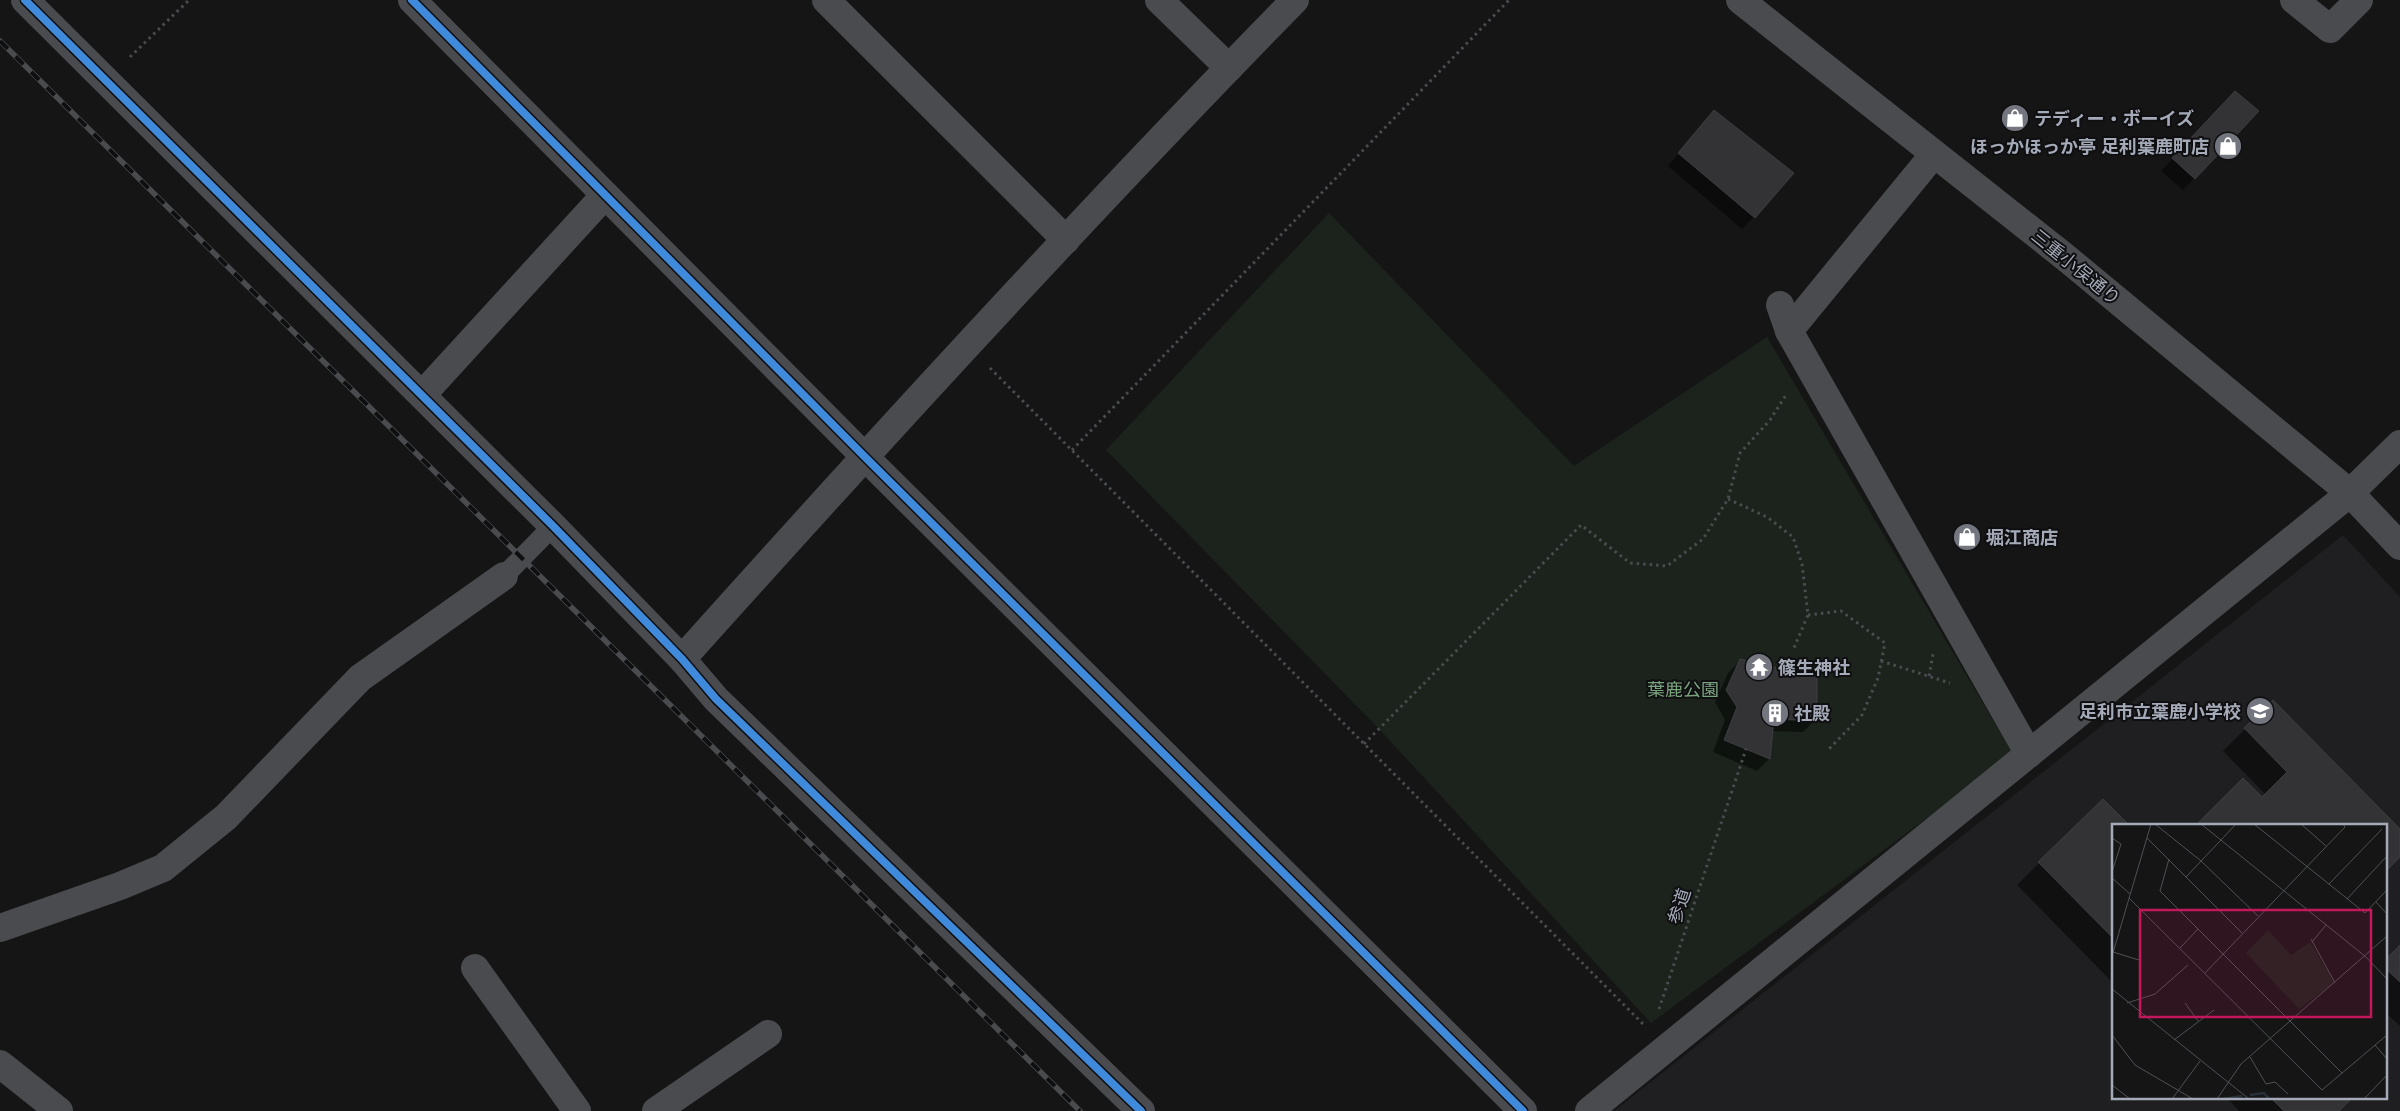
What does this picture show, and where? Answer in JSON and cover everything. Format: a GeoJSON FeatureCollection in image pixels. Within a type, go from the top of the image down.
{"type":"FeatureCollection","features":[{"type":"Feature","properties":{"kind":"street"},"geometry":{"type":"LineString","coordinates":[[25,0],[553,526],[682,659],[716,699],[1142,1111]]}},
{"type":"Feature","properties":{"kind":"street"},"geometry":{"type":"LineString","coordinates":[[412,0],[864,456],[1523,1111]]}},
{"type":"Feature","properties":{"kind":"street"},"geometry":{"type":"LineString","coordinates":[[826,0],[1066,240]]}},
{"type":"Feature","properties":{"kind":"street"},"geometry":{"type":"LineString","coordinates":[[1159,0],[1229,68]]}},
{"type":"Feature","properties":{"kind":"street"},"geometry":{"type":"LineString","coordinates":[[682,659],[864,456],[967,345],[1295,0]]}},
{"type":"Feature","properties":{"kind":"street","name":"三重小俣通り"},"geometry":{"type":"LineString","coordinates":[[1740,0],[2065,257],[2350,492],[2400,546]]}},
{"type":"Feature","properties":{"kind":"street"},"geometry":{"type":"LineString","coordinates":[[2294,0],[2330,29],[2359,0]]}},
{"type":"Feature","properties":{"kind":"street"},"geometry":{"type":"LineString","coordinates":[[1789,331],[1934,154]]}},
{"type":"Feature","properties":{"kind":"street"},"geometry":{"type":"LineString","coordinates":[[422,395],[606,196]]}},
{"type":"Feature","properties":{"kind":"street"},"geometry":{"type":"LineString","coordinates":[[1780,305],[1789,331],[2029,754]]}},
{"type":"Feature","properties":{"kind":"street"},"geometry":{"type":"LineString","coordinates":[[1589,1111],[2350,492],[2400,444]]}},
{"type":"Feature","properties":{"kind":"street"},"geometry":{"type":"LineString","coordinates":[[0,928],[120,886],[163,868],[226,817],[360,678],[504,576]]}},
{"type":"Feature","properties":{"kind":"street"},"geometry":{"type":"LineString","coordinates":[[475,968],[577,1111]]}},
{"type":"Feature","properties":{"kind":"street"},"geometry":{"type":"LineString","coordinates":[[656,1111],[768,1034]]}},
{"type":"Feature","properties":{"kind":"street"},"geometry":{"type":"LineString","coordinates":[[0,1064],[59,1111]]}},
{"type":"Feature","properties":{"kind":"lane"},"geometry":{"type":"LineString","coordinates":[[504,576],[553,526]]}},
{"type":"Feature","properties":{"kind":"path"},"geometry":{"type":"LineString","coordinates":[[106,80],[189,0]]}},
{"type":"Feature","properties":{"kind":"path"},"geometry":{"type":"LineString","coordinates":[[1072,450],[1509,0]]}},
{"type":"Feature","properties":{"kind":"path"},"geometry":{"type":"LineString","coordinates":[[967,345],[1651,1032],[1639,1072]]}},
{"type":"Feature","properties":{"kind":"path"},"geometry":{"type":"LineString","coordinates":[[1364,744],[1581,525],[1630,563],[1667,566],[1702,539],[1728,500],[1740,453],[1770,420],[1807,360]]}},
{"type":"Feature","properties":{"kind":"path"},"geometry":{"type":"LineString","coordinates":[[1728,500],[1767,517],[1793,537],[1802,564],[1808,614],[1793,650]]}},
{"type":"Feature","properties":{"kind":"path"},"geometry":{"type":"LineString","coordinates":[[1808,614],[1841,611],[1885,643],[1878,678],[1862,715],[1827,751]]}},
{"type":"Feature","properties":{"kind":"path"},"geometry":{"type":"LineString","coordinates":[[1881,661],[1954,684],[1983,702],[1997,695]]}},
{"type":"Feature","properties":{"kind":"shaded area","name":"足利市立葉鹿小学校"},"geometry":{"type":"Polygon","coordinates":[[[2343,535],[2400,597],[2400,1111],[1614,1111],[2343,535]]]}},
{"type":"Feature","properties":{"kind":"green space","name":"葉鹿公園"},"geometry":{"type":"Polygon","coordinates":[[[1329,213],[1574,466],[1767,337],[2013,754],[1651,1023],[1379,729],[1106,450],[1329,213]]]}},
{"type":"Feature","properties":{"kind":"building"},"geometry":{"type":"Polygon","coordinates":[[[2235,91],[2259,111],[2195,179],[2172,158],[2235,91]]]}},
{"type":"Feature","properties":{"kind":"building"},"geometry":{"type":"Polygon","coordinates":[[[1714,110],[1794,173],[1755,218],[1678,153],[1714,110]]]}},
{"type":"Feature","properties":{"kind":"building","name":"社殿"},"geometry":{"type":"Polygon","coordinates":[[[1740,659],[1817,677],[1817,721],[1774,719],[1770,759],[1724,740],[1737,707],[1726,690],[1740,659]]]}},
{"type":"Feature","properties":{"kind":"building"},"geometry":{"type":"Polygon","coordinates":[[[2273,700],[2400,829],[2400,857],[2388,869],[2388,824],[2197,824],[2243,778],[2262,797],[2287,772],[2244,728],[2273,700]]]}},
{"type":"Feature","properties":{"kind":"building"},"geometry":{"type":"Polygon","coordinates":[[[2103,799],[2128,824],[2112,824],[2112,937],[2038,862],[2103,799]]]}},
{"type":"Feature","properties":{"kind":"building"},"geometry":{"type":"Polygon","coordinates":[[[2400,945],[2400,982],[2388,971],[2388,957],[2400,945]]]}},
{"type":"Feature","properties":{"kind":"building"},"geometry":{"type":"Polygon","coordinates":[[[2271,1098],[2352,1098],[2339,1111],[2284,1111],[2271,1098]]]}},
{"type":"Feature","properties":{"kind":"railway"},"geometry":{"type":"LineString","coordinates":[[0,41],[1080,1111]]}},
{"type":"Feature","properties":{"kind":"cycle path"},"geometry":{"type":"LineString","coordinates":[[25,0],[553,526],[682,659],[716,699],[1141,1111]]}},
{"type":"Feature","properties":{"kind":"cycle path"},"geometry":{"type":"LineString","coordinates":[[412,0],[864,456],[1523,1111]]}},
{"type":"Feature","properties":{"kind":"place","name":"テディー・ボーイズ"},"geometry":{"type":"Point","coordinates":[2015,118]}},
{"type":"Feature","properties":{"kind":"place","name":"ほっかほっか亭 足利葉鹿町店"},"geometry":{"type":"Point","coordinates":[2228,146]}},
{"type":"Feature","properties":{"kind":"place","name":"堀江商店"},"geometry":{"type":"Point","coordinates":[1967,537]}},
{"type":"Feature","properties":{"kind":"place","name":"篠生神社"},"geometry":{"type":"Point","coordinates":[1759,667]}},
{"type":"Feature","properties":{"kind":"place","name":"足利市立葉鹿小学校"},"geometry":{"type":"Point","coordinates":[2260,711]}},
{"type":"Feature","properties":{"kind":"place","name":"社殿"},"geometry":{"type":"Point","coordinates":[1775,713]}}]}
